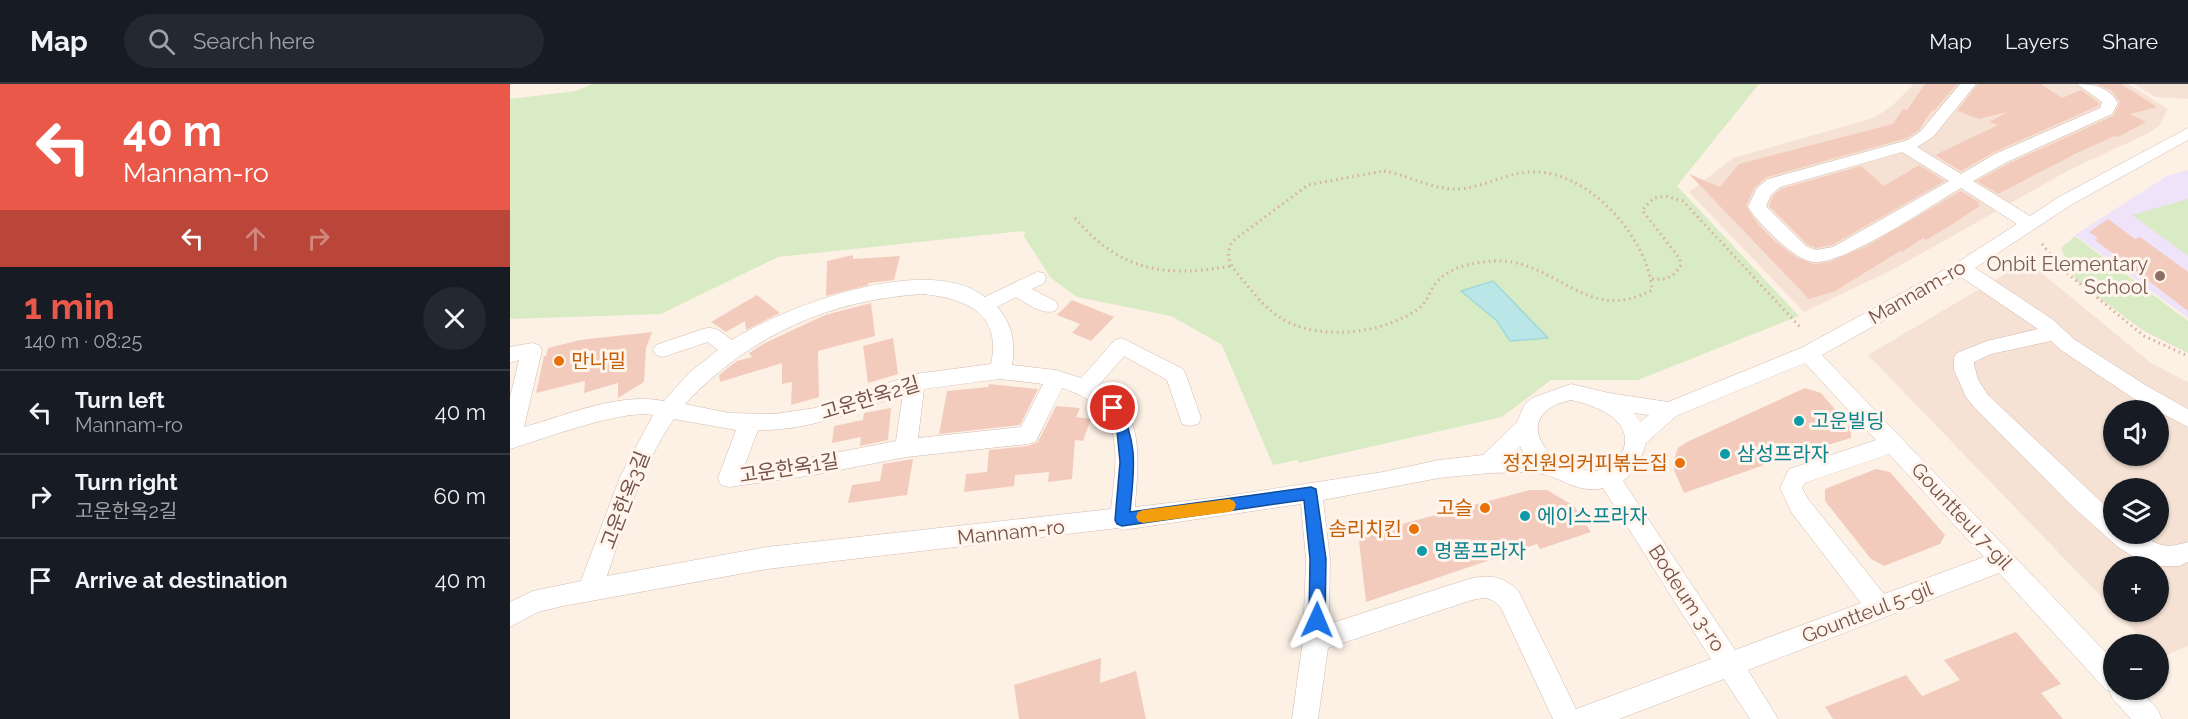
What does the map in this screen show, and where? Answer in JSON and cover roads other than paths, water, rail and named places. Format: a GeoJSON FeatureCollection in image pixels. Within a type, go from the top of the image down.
{"type":"FeatureCollection","features":[{"type":"Feature","properties":{"kind":"street"},"geometry":{"type":"LineString","coordinates":[[1968,84],[1927,134],[1914,143],[1774,183],[1763,192],[1757,207],[1800,250],[1814,256],[1838,252],[2001,158],[2106,111],[2110,103],[2108,99],[2085,84]]}},
{"type":"Feature","properties":{"kind":"street"},"geometry":{"type":"LineString","coordinates":[[2188,123],[2186,125],[2188,133]]}},
{"type":"Feature","properties":{"kind":"street","name":"Mannam-ro"},"geometry":{"type":"LineString","coordinates":[[1669,410],[1808,353],[1962,268],[2065,201],[2156,153],[2188,133]]}},
{"type":"Feature","properties":{"kind":"street"},"geometry":{"type":"LineString","coordinates":[[1904,146],[2029,223]]}},
{"type":"Feature","properties":{"kind":"street"},"geometry":{"type":"LineString","coordinates":[[2156,153],[2188,152]]}},
{"type":"Feature","properties":{"kind":"street"},"geometry":{"type":"LineString","coordinates":[[1962,268],[2045,324],[2067,345],[2140,392],[2188,419]]}},
{"type":"Feature","properties":{"kind":"street"},"geometry":{"type":"LineString","coordinates":[[985,305],[1038,278]]}},
{"type":"Feature","properties":{"kind":"street","name":"고운한옥3길"},"geometry":{"type":"LineString","coordinates":[[590,590],[630,480],[647,442],[670,409],[697,378],[733,350],[786,319],[828,303],[868,294],[912,288],[943,288],[969,296],[985,305],[1003,329],[1004,356],[1000,371]]}},
{"type":"Feature","properties":{"kind":"street"},"geometry":{"type":"LineString","coordinates":[[1017,289],[1048,306]]}},
{"type":"Feature","properties":{"kind":"street"},"geometry":{"type":"LineString","coordinates":[[2055,333],[1986,348],[1964,358],[1963,370],[1970,386],[1982,400],[2080,500],[2103,520]]}},
{"type":"Feature","properties":{"kind":"street"},"geometry":{"type":"LineString","coordinates":[[663,350],[710,334],[733,350]]}},
{"type":"Feature","properties":{"kind":"street"},"geometry":{"type":"LineString","coordinates":[[1085,387],[1122,345],[1176,375],[1190,418]]}},
{"type":"Feature","properties":{"kind":"street","name":"고운한옥2길"},"geometry":{"type":"LineString","coordinates":[[510,355],[532,350],[510,439],[602,413],[644,405],[729,421],[775,422],[815,416],[915,382],[1000,371],[1056,378],[1085,387],[1113,408],[1124,431],[1127,462],[1122,520]]}},
{"type":"Feature","properties":{"kind":"street","name":"Gountteul 7-gil"},"geometry":{"type":"LineString","coordinates":[[1808,353],[2103,669]]}},
{"type":"Feature","properties":{"kind":"street","name":"고운한옥1길"},"geometry":{"type":"LineString","coordinates":[[750,422],[729,478],[814,466],[906,448],[1028,435],[1056,378]]}},
{"type":"Feature","properties":{"kind":"street"},"geometry":{"type":"LineString","coordinates":[[906,448],[915,382]]}},
{"type":"Feature","properties":{"kind":"street"},"geometry":{"type":"LineString","coordinates":[[1489,464],[1526,426],[1531,412],[1540,402],[1554,395],[1571,392],[1590,394],[1607,400],[1669,410]]}},
{"type":"Feature","properties":{"kind":"street"},"geometry":{"type":"LineString","coordinates":[[1526,426],[1528,440],[1535,453],[1546,465],[1576,478],[1593,480],[1608,477],[1622,471],[1631,462],[1636,450],[1637,438],[1632,423],[1622,410],[1607,400]]}},
{"type":"Feature","properties":{"kind":"street"},"geometry":{"type":"LineString","coordinates":[[1637,438],[1669,410]]}},
{"type":"Feature","properties":{"kind":"street"},"geometry":{"type":"LineString","coordinates":[[1879,607],[1800,506],[1791,488],[1797,477],[1894,443]]}},
{"type":"Feature","properties":{"kind":"street","name":"Mannam-ro"},"geometry":{"type":"LineString","coordinates":[[510,615],[522,602],[767,558],[1122,520],[1311,493],[1439,469],[1489,464],[1546,465]]}},
{"type":"Feature","properties":{"kind":"street","name":"Bodeum 3-ro"},"geometry":{"type":"LineString","coordinates":[[1608,477],[1765,719]]}},
{"type":"Feature","properties":{"kind":"street"},"geometry":{"type":"LineString","coordinates":[[1305,719],[1316,640],[1318,559],[1311,493]]}},
{"type":"Feature","properties":{"kind":"street"},"geometry":{"type":"LineString","coordinates":[[2130,544],[2161,558],[2188,552]]}},
{"type":"Feature","properties":{"kind":"street","name":"Gountteul 5-gil"},"geometry":{"type":"LineString","coordinates":[[1584,719],[2004,561]]}},
{"type":"Feature","properties":{"kind":"street"},"geometry":{"type":"LineString","coordinates":[[1316,640],[1469,590],[1488,586],[1501,589],[1510,600],[1567,719]]}},
{"type":"Feature","properties":{"kind":"street"},"geometry":{"type":"LineString","coordinates":[[2131,700],[2149,719]]}},
{"type":"Feature","properties":{"kind":"water"},"geometry":{"type":"Polygon","coordinates":[[[1493,281],[1548,338],[1510,341],[1497,321],[1461,291],[1493,281]]]}},
{"type":"Feature","properties":{"kind":"place","name":"Onbit Elementary School"},"geometry":{"type":"Point","coordinates":[2160,276]}},
{"type":"Feature","properties":{"kind":"place","name":"만나밀"},"geometry":{"type":"Point","coordinates":[559,361]}},
{"type":"Feature","properties":{"kind":"place","name":"고운빌딩"},"geometry":{"type":"Point","coordinates":[1799,421]}},
{"type":"Feature","properties":{"kind":"place","name":"삼성프라자"},"geometry":{"type":"Point","coordinates":[1725,454]}},
{"type":"Feature","properties":{"kind":"place","name":"정진원의커피볶는집"},"geometry":{"type":"Point","coordinates":[1680,463]}},
{"type":"Feature","properties":{"kind":"place","name":"고슬"},"geometry":{"type":"Point","coordinates":[1485,508]}},
{"type":"Feature","properties":{"kind":"place","name":"에이스프라자"},"geometry":{"type":"Point","coordinates":[1525,516]}},
{"type":"Feature","properties":{"kind":"place","name":"솜리치킨"},"geometry":{"type":"Point","coordinates":[1414,529]}},
{"type":"Feature","properties":{"kind":"place","name":"명품프라자"},"geometry":{"type":"Point","coordinates":[1422,551]}}]}
